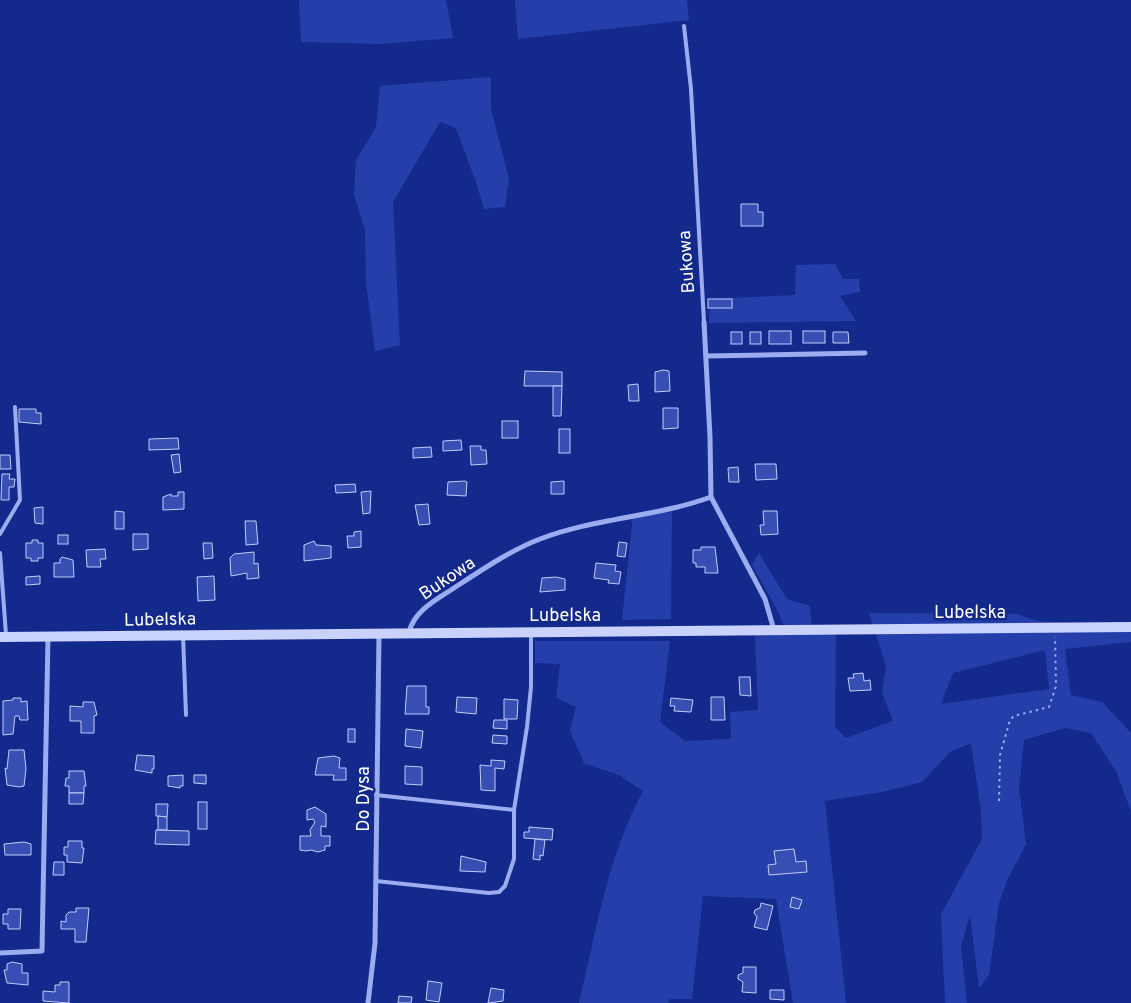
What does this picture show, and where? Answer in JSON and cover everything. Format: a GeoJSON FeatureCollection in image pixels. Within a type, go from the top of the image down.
{"type":"FeatureCollection","features":[{"type":"Feature","properties":{"kind":"street","name":"Bukowa"},"geometry":{"type":"LineString","coordinates":[[704,322],[711,497],[765,599],[774,630]]}},
{"type":"Feature","properties":{"kind":"street"},"geometry":{"type":"LineString","coordinates":[[706,356],[865,353]]}},
{"type":"Feature","properties":{"kind":"street","name":"Bukowa"},"geometry":{"type":"LineString","coordinates":[[409,632],[414,619],[424,608],[478,572],[539,539],[711,497]]}},
{"type":"Feature","properties":{"kind":"street","name":"Lubelska"},"geometry":{"type":"LineString","coordinates":[[3,637],[1131,626]]}},
{"type":"Feature","properties":{"kind":"street","name":"Do Dysa"},"geometry":{"type":"LineString","coordinates":[[368,1003],[374,966],[379,633]]}},
{"type":"Feature","properties":{"kind":"street"},"geometry":{"type":"LineString","coordinates":[[0,953],[42,951],[48,637]]}},
{"type":"Feature","properties":{"kind":"lane","name":"Bukowa"},"geometry":{"type":"LineString","coordinates":[[684,26],[691,89],[704,322]]}},
{"type":"Feature","properties":{"kind":"lane"},"geometry":{"type":"LineString","coordinates":[[0,534],[20,500],[15,407]]}},
{"type":"Feature","properties":{"kind":"lane"},"geometry":{"type":"LineString","coordinates":[[0,553],[3,637]]}},
{"type":"Feature","properties":{"kind":"lane"},"geometry":{"type":"LineString","coordinates":[[376,881],[489,893],[499,892],[505,886],[514,859],[514,810],[528,727],[531,686],[531,631]]}},
{"type":"Feature","properties":{"kind":"lane"},"geometry":{"type":"LineString","coordinates":[[183,635],[186,715]]}},
{"type":"Feature","properties":{"kind":"lane"},"geometry":{"type":"LineString","coordinates":[[376,795],[514,810]]}},
{"type":"Feature","properties":{"kind":"path"},"geometry":{"type":"LineString","coordinates":[[999,801],[1000,755],[1010,720],[1014,716],[1048,707],[1055,693],[1055,627]]}},
{"type":"Feature","properties":{"kind":"shaded area"},"geometry":{"type":"Polygon","coordinates":[[[299,0],[446,0],[453,38],[380,44],[301,42],[299,0]]]}},
{"type":"Feature","properties":{"kind":"shaded area"},"geometry":{"type":"Polygon","coordinates":[[[515,0],[687,0],[689,20],[518,39],[515,0]]]}},
{"type":"Feature","properties":{"kind":"shaded area"},"geometry":{"type":"Polygon","coordinates":[[[491,77],[491,109],[509,179],[505,207],[484,209],[456,128],[440,122],[393,202],[400,345],[375,351],[366,282],[365,230],[354,195],[356,160],[376,127],[380,86],[491,77]]]}},
{"type":"Feature","properties":{"kind":"shaded area"},"geometry":{"type":"Polygon","coordinates":[[[835,264],[843,279],[859,279],[860,292],[840,296],[856,321],[709,323],[710,299],[795,295],[796,265],[835,264]]]}},
{"type":"Feature","properties":{"kind":"shaded area"},"geometry":{"type":"Polygon","coordinates":[[[672,507],[671,619],[622,620],[633,515],[672,507]]]}},
{"type":"Feature","properties":{"kind":"shaded area"},"geometry":{"type":"Polygon","coordinates":[[[759,553],[787,599],[810,606],[812,631],[836,631],[835,727],[846,738],[893,721],[882,693],[886,666],[869,613],[1017,614],[1037,621],[1131,628],[1131,642],[1065,649],[1071,695],[1102,702],[1131,733],[1131,811],[1116,771],[1091,733],[1065,728],[1024,740],[1019,788],[1026,844],[1007,881],[999,903],[989,975],[979,988],[970,915],[961,946],[967,1003],[945,1003],[941,914],[982,839],[981,812],[971,743],[950,752],[922,782],[882,792],[825,801],[846,1003],[793,1003],[776,899],[703,896],[692,999],[670,999],[668,1003],[579,1003],[597,922],[612,867],[631,816],[643,791],[619,775],[584,763],[570,731],[576,707],[556,698],[560,664],[535,663],[535,641],[670,641],[660,722],[685,741],[731,739],[730,712],[758,710],[755,634],[786,633],[777,610],[752,565],[759,553]],[[1045,650],[953,673],[941,704],[1049,689],[1045,650]]]}},
{"type":"Feature","properties":{"kind":"building"},"geometry":{"type":"Polygon","coordinates":[[[741,204],[758,204],[758,212],[763,212],[763,226],[741,226],[741,204]]]}},
{"type":"Feature","properties":{"kind":"building"},"geometry":{"type":"Polygon","coordinates":[[[708,299],[732,299],[732,308],[708,308],[708,299]]]}},
{"type":"Feature","properties":{"kind":"building"},"geometry":{"type":"Polygon","coordinates":[[[769,331],[791,331],[791,344],[769,344],[769,331]]]}},
{"type":"Feature","properties":{"kind":"building"},"geometry":{"type":"Polygon","coordinates":[[[803,331],[825,331],[825,343],[803,343],[803,331]]]}},
{"type":"Feature","properties":{"kind":"building"},"geometry":{"type":"Polygon","coordinates":[[[731,332],[742,332],[742,344],[731,344],[731,332]]]}},
{"type":"Feature","properties":{"kind":"building"},"geometry":{"type":"Polygon","coordinates":[[[750,332],[761,332],[761,344],[750,344],[750,332]]]}},
{"type":"Feature","properties":{"kind":"building"},"geometry":{"type":"Polygon","coordinates":[[[833,332],[848,332],[849,343],[833,343],[833,332]]]}},
{"type":"Feature","properties":{"kind":"building"},"geometry":{"type":"Polygon","coordinates":[[[525,371],[562,372],[562,386],[524,386],[525,371]]]}},
{"type":"Feature","properties":{"kind":"building"},"geometry":{"type":"Polygon","coordinates":[[[669,371],[670,391],[655,392],[655,372],[669,371]]]}},
{"type":"Feature","properties":{"kind":"building"},"geometry":{"type":"Polygon","coordinates":[[[638,384],[639,401],[629,401],[628,385],[638,384]]]}},
{"type":"Feature","properties":{"kind":"building"},"geometry":{"type":"Polygon","coordinates":[[[553,386],[562,386],[561,416],[553,416],[553,386]]]}},
{"type":"Feature","properties":{"kind":"building"},"geometry":{"type":"Polygon","coordinates":[[[663,408],[678,408],[678,428],[663,429],[663,408]]]}},
{"type":"Feature","properties":{"kind":"building"},"geometry":{"type":"Polygon","coordinates":[[[19,409],[36,409],[36,413],[41,413],[41,424],[19,422],[19,409]]]}},
{"type":"Feature","properties":{"kind":"building"},"geometry":{"type":"Polygon","coordinates":[[[502,421],[518,421],[518,438],[502,438],[502,421]]]}},
{"type":"Feature","properties":{"kind":"building"},"geometry":{"type":"Polygon","coordinates":[[[559,429],[570,429],[570,453],[559,453],[559,429]]]}},
{"type":"Feature","properties":{"kind":"building"},"geometry":{"type":"Polygon","coordinates":[[[178,438],[179,449],[149,450],[149,439],[178,438]]]}},
{"type":"Feature","properties":{"kind":"building"},"geometry":{"type":"Polygon","coordinates":[[[461,440],[462,450],[443,451],[443,441],[461,440]]]}},
{"type":"Feature","properties":{"kind":"building"},"geometry":{"type":"Polygon","coordinates":[[[470,446],[481,446],[481,450],[486,450],[487,464],[471,465],[470,446]]]}},
{"type":"Feature","properties":{"kind":"building"},"geometry":{"type":"Polygon","coordinates":[[[431,447],[432,457],[413,458],[413,448],[431,447]]]}},
{"type":"Feature","properties":{"kind":"building"},"geometry":{"type":"Polygon","coordinates":[[[179,454],[181,472],[174,473],[171,455],[179,454]]]}},
{"type":"Feature","properties":{"kind":"building"},"geometry":{"type":"Polygon","coordinates":[[[0,455],[10,455],[11,469],[0,469],[0,455]]]}},
{"type":"Feature","properties":{"kind":"building"},"geometry":{"type":"Polygon","coordinates":[[[755,464],[776,464],[777,479],[756,480],[755,464]]]}},
{"type":"Feature","properties":{"kind":"building"},"geometry":{"type":"Polygon","coordinates":[[[738,467],[739,482],[729,482],[728,468],[738,467]]]}},
{"type":"Feature","properties":{"kind":"building"},"geometry":{"type":"Polygon","coordinates":[[[2,474],[10,474],[9,479],[15,479],[14,487],[9,487],[9,500],[1,500],[2,474]]]}},
{"type":"Feature","properties":{"kind":"building"},"geometry":{"type":"Polygon","coordinates":[[[564,481],[564,494],[551,494],[551,482],[564,481]]]}},
{"type":"Feature","properties":{"kind":"building"},"geometry":{"type":"Polygon","coordinates":[[[448,482],[467,482],[466,496],[447,495],[448,482]]]}},
{"type":"Feature","properties":{"kind":"building"},"geometry":{"type":"Polygon","coordinates":[[[355,484],[356,492],[336,493],[335,485],[355,484]]]}},
{"type":"Feature","properties":{"kind":"building"},"geometry":{"type":"Polygon","coordinates":[[[371,491],[370,513],[363,514],[361,492],[371,491]]]}},
{"type":"Feature","properties":{"kind":"building"},"geometry":{"type":"Polygon","coordinates":[[[178,492],[184,492],[184,509],[163,510],[163,497],[171,494],[171,496],[178,496],[178,492]]]}},
{"type":"Feature","properties":{"kind":"building"},"geometry":{"type":"Polygon","coordinates":[[[428,504],[430,524],[419,525],[415,505],[428,504]]]}},
{"type":"Feature","properties":{"kind":"building"},"geometry":{"type":"Polygon","coordinates":[[[43,507],[43,524],[35,523],[34,508],[43,507]]]}},
{"type":"Feature","properties":{"kind":"building"},"geometry":{"type":"Polygon","coordinates":[[[115,511],[124,512],[124,529],[115,529],[115,511]]]}},
{"type":"Feature","properties":{"kind":"building"},"geometry":{"type":"Polygon","coordinates":[[[763,511],[777,511],[778,534],[761,535],[760,525],[764,525],[763,511]]]}},
{"type":"Feature","properties":{"kind":"building"},"geometry":{"type":"Polygon","coordinates":[[[245,521],[256,521],[258,544],[246,545],[245,521]]]}},
{"type":"Feature","properties":{"kind":"building"},"geometry":{"type":"Polygon","coordinates":[[[361,531],[361,547],[348,548],[347,536],[354,536],[354,532],[361,531]]]}},
{"type":"Feature","properties":{"kind":"building"},"geometry":{"type":"Polygon","coordinates":[[[133,534],[148,534],[148,549],[133,550],[133,534]]]}},
{"type":"Feature","properties":{"kind":"building"},"geometry":{"type":"Polygon","coordinates":[[[58,535],[68,535],[68,544],[58,544],[58,535]]]}},
{"type":"Feature","properties":{"kind":"building"},"geometry":{"type":"Polygon","coordinates":[[[32,540],[38,540],[38,543],[43,543],[43,558],[38,558],[38,561],[31,561],[31,558],[26,558],[26,543],[32,543],[32,540]]]}},
{"type":"Feature","properties":{"kind":"building"},"geometry":{"type":"Polygon","coordinates":[[[314,541],[316,545],[331,546],[331,558],[304,561],[304,545],[314,541]]]}},
{"type":"Feature","properties":{"kind":"building"},"geometry":{"type":"Polygon","coordinates":[[[619,542],[627,543],[625,557],[617,556],[619,542]]]}},
{"type":"Feature","properties":{"kind":"building"},"geometry":{"type":"Polygon","coordinates":[[[203,543],[212,543],[213,558],[204,559],[203,543]]]}},
{"type":"Feature","properties":{"kind":"building"},"geometry":{"type":"Polygon","coordinates":[[[701,547],[715,547],[718,573],[705,573],[705,567],[696,567],[696,563],[693,563],[693,550],[701,550],[701,547]]]}},
{"type":"Feature","properties":{"kind":"building"},"geometry":{"type":"Polygon","coordinates":[[[105,549],[106,559],[100,559],[101,567],[87,567],[86,550],[105,549]]]}},
{"type":"Feature","properties":{"kind":"building"},"geometry":{"type":"Polygon","coordinates":[[[254,552],[254,564],[258,563],[259,578],[247,579],[247,573],[231,576],[230,558],[234,554],[254,552]]]}},
{"type":"Feature","properties":{"kind":"building"},"geometry":{"type":"Polygon","coordinates":[[[62,557],[73,560],[74,577],[54,577],[54,563],[60,563],[62,557]]]}},
{"type":"Feature","properties":{"kind":"building"},"geometry":{"type":"Polygon","coordinates":[[[596,563],[616,565],[615,571],[621,572],[619,584],[608,583],[609,580],[594,578],[596,563]]]}},
{"type":"Feature","properties":{"kind":"building"},"geometry":{"type":"Polygon","coordinates":[[[40,576],[40,584],[26,585],[26,577],[40,576]]]}},
{"type":"Feature","properties":{"kind":"building"},"geometry":{"type":"Polygon","coordinates":[[[214,576],[215,600],[198,601],[197,577],[214,576]]]}},
{"type":"Feature","properties":{"kind":"building"},"geometry":{"type":"Polygon","coordinates":[[[556,577],[565,579],[565,590],[540,592],[542,578],[556,577]]]}},
{"type":"Feature","properties":{"kind":"building"},"geometry":{"type":"Polygon","coordinates":[[[863,673],[864,681],[870,680],[871,690],[850,691],[848,678],[854,678],[853,674],[863,673]]]}},
{"type":"Feature","properties":{"kind":"building"},"geometry":{"type":"Polygon","coordinates":[[[739,677],[750,677],[751,696],[740,695],[739,677]]]}},
{"type":"Feature","properties":{"kind":"building"},"geometry":{"type":"Polygon","coordinates":[[[407,686],[426,686],[426,707],[429,707],[429,714],[405,714],[407,686]]]}},
{"type":"Feature","properties":{"kind":"building"},"geometry":{"type":"Polygon","coordinates":[[[457,697],[477,698],[476,714],[456,712],[457,697]]]}},
{"type":"Feature","properties":{"kind":"building"},"geometry":{"type":"Polygon","coordinates":[[[711,697],[724,697],[725,720],[711,720],[711,697]]]}},
{"type":"Feature","properties":{"kind":"building"},"geometry":{"type":"Polygon","coordinates":[[[13,698],[21,698],[21,702],[27,701],[28,720],[20,720],[19,716],[15,716],[13,734],[3,735],[3,701],[13,700],[13,698]]]}},
{"type":"Feature","properties":{"kind":"building"},"geometry":{"type":"Polygon","coordinates":[[[671,698],[693,700],[691,712],[674,711],[675,706],[670,706],[671,698]]]}},
{"type":"Feature","properties":{"kind":"building"},"geometry":{"type":"Polygon","coordinates":[[[504,699],[518,700],[517,719],[504,719],[504,699]]]}},
{"type":"Feature","properties":{"kind":"building"},"geometry":{"type":"Polygon","coordinates":[[[83,702],[94,702],[97,715],[94,716],[94,733],[81,733],[81,721],[70,721],[70,706],[83,707],[83,702]]]}},
{"type":"Feature","properties":{"kind":"building"},"geometry":{"type":"Polygon","coordinates":[[[494,720],[507,720],[507,729],[493,728],[494,720]]]}},
{"type":"Feature","properties":{"kind":"building"},"geometry":{"type":"Polygon","coordinates":[[[348,729],[355,729],[355,742],[348,742],[348,729]]]}},
{"type":"Feature","properties":{"kind":"building"},"geometry":{"type":"Polygon","coordinates":[[[406,729],[423,731],[421,748],[405,746],[406,729]]]}},
{"type":"Feature","properties":{"kind":"building"},"geometry":{"type":"Polygon","coordinates":[[[493,735],[507,736],[507,744],[492,743],[493,735]]]}},
{"type":"Feature","properties":{"kind":"building"},"geometry":{"type":"Polygon","coordinates":[[[9,750],[24,750],[26,769],[24,786],[7,785],[5,768],[7,769],[9,750]]]}},
{"type":"Feature","properties":{"kind":"building"},"geometry":{"type":"Polygon","coordinates":[[[137,755],[154,756],[154,769],[152,769],[152,773],[135,770],[137,755]]]}},
{"type":"Feature","properties":{"kind":"building"},"geometry":{"type":"Polygon","coordinates":[[[334,756],[340,758],[339,768],[346,768],[346,780],[333,780],[334,775],[315,775],[318,758],[334,756]]]}},
{"type":"Feature","properties":{"kind":"building"},"geometry":{"type":"Polygon","coordinates":[[[491,760],[505,761],[504,769],[495,768],[495,791],[481,790],[480,765],[491,766],[491,760]]]}},
{"type":"Feature","properties":{"kind":"building"},"geometry":{"type":"Polygon","coordinates":[[[405,766],[422,767],[422,785],[405,784],[405,766]]]}},
{"type":"Feature","properties":{"kind":"building"},"geometry":{"type":"Polygon","coordinates":[[[69,771],[84,771],[86,786],[84,786],[84,793],[69,793],[69,786],[65,786],[66,778],[69,778],[69,771]]]}},
{"type":"Feature","properties":{"kind":"building"},"geometry":{"type":"Polygon","coordinates":[[[183,775],[183,786],[180,786],[180,788],[168,786],[168,776],[183,775]]]}},
{"type":"Feature","properties":{"kind":"building"},"geometry":{"type":"Polygon","coordinates":[[[194,775],[206,775],[206,784],[194,783],[194,775]]]}},
{"type":"Feature","properties":{"kind":"building"},"geometry":{"type":"Polygon","coordinates":[[[69,793],[84,793],[83,804],[69,804],[69,793]]]}},
{"type":"Feature","properties":{"kind":"building"},"geometry":{"type":"Polygon","coordinates":[[[198,802],[207,802],[207,829],[198,829],[198,802]]]}},
{"type":"Feature","properties":{"kind":"building"},"geometry":{"type":"Polygon","coordinates":[[[156,804],[168,804],[167,817],[156,816],[156,804]]]}},
{"type":"Feature","properties":{"kind":"building"},"geometry":{"type":"Polygon","coordinates":[[[315,807],[326,814],[326,827],[321,826],[321,836],[330,836],[330,846],[325,846],[325,850],[318,852],[300,850],[300,836],[311,836],[310,830],[315,822],[313,819],[307,820],[307,810],[315,807]]]}},
{"type":"Feature","properties":{"kind":"building"},"geometry":{"type":"Polygon","coordinates":[[[158,816],[167,817],[167,830],[158,830],[158,816]]]}},
{"type":"Feature","properties":{"kind":"building"},"geometry":{"type":"Polygon","coordinates":[[[529,827],[553,829],[552,840],[524,838],[524,832],[529,832],[529,827]]]}},
{"type":"Feature","properties":{"kind":"building"},"geometry":{"type":"Polygon","coordinates":[[[156,830],[189,831],[189,845],[155,844],[156,830]]]}},
{"type":"Feature","properties":{"kind":"building"},"geometry":{"type":"Polygon","coordinates":[[[535,839],[545,840],[543,856],[540,855],[540,860],[533,859],[535,839]]]}},
{"type":"Feature","properties":{"kind":"building"},"geometry":{"type":"Polygon","coordinates":[[[68,841],[82,841],[82,848],[84,848],[82,863],[67,862],[67,855],[64,855],[64,847],[68,847],[68,841]]]}},
{"type":"Feature","properties":{"kind":"building"},"geometry":{"type":"Polygon","coordinates":[[[24,842],[31,844],[31,855],[5,855],[4,844],[24,842]]]}},
{"type":"Feature","properties":{"kind":"building"},"geometry":{"type":"Polygon","coordinates":[[[794,849],[796,862],[806,861],[807,872],[769,875],[768,865],[776,864],[774,851],[794,849]]]}},
{"type":"Feature","properties":{"kind":"building"},"geometry":{"type":"Polygon","coordinates":[[[461,856],[486,862],[485,872],[460,871],[461,856]]]}},
{"type":"Feature","properties":{"kind":"building"},"geometry":{"type":"Polygon","coordinates":[[[54,862],[64,862],[64,875],[53,875],[54,862]]]}},
{"type":"Feature","properties":{"kind":"building"},"geometry":{"type":"Polygon","coordinates":[[[792,897],[802,900],[799,909],[790,907],[792,897]]]}},
{"type":"Feature","properties":{"kind":"building"},"geometry":{"type":"Polygon","coordinates":[[[761,903],[773,906],[767,930],[754,927],[757,917],[754,913],[755,910],[760,908],[761,903]]]}},
{"type":"Feature","properties":{"kind":"building"},"geometry":{"type":"Polygon","coordinates":[[[76,908],[89,908],[86,942],[75,942],[75,929],[61,929],[61,921],[66,922],[66,915],[69,912],[76,912],[76,908]]]}},
{"type":"Feature","properties":{"kind":"building"},"geometry":{"type":"Polygon","coordinates":[[[8,909],[21,909],[20,929],[8,929],[8,924],[3,924],[3,914],[8,914],[8,909]]]}},
{"type":"Feature","properties":{"kind":"building"},"geometry":{"type":"Polygon","coordinates":[[[12,962],[22,964],[22,973],[28,973],[28,985],[7,983],[4,970],[7,970],[7,964],[12,962]]]}},
{"type":"Feature","properties":{"kind":"building"},"geometry":{"type":"Polygon","coordinates":[[[743,967],[756,967],[756,993],[742,992],[743,982],[738,979],[738,975],[743,973],[743,967]]]}},
{"type":"Feature","properties":{"kind":"building"},"geometry":{"type":"Polygon","coordinates":[[[428,981],[442,983],[439,1002],[426,1000],[428,981]]]}},
{"type":"Feature","properties":{"kind":"building"},"geometry":{"type":"Polygon","coordinates":[[[60,982],[69,982],[69,1003],[43,1001],[43,991],[55,992],[55,985],[60,985],[60,982]]]}},
{"type":"Feature","properties":{"kind":"building"},"geometry":{"type":"Polygon","coordinates":[[[491,988],[504,990],[503,1001],[488,1003],[491,988]]]}},
{"type":"Feature","properties":{"kind":"building"},"geometry":{"type":"Polygon","coordinates":[[[770,990],[784,990],[784,1000],[770,999],[770,990]]]}},
{"type":"Feature","properties":{"kind":"building"},"geometry":{"type":"Polygon","coordinates":[[[399,996],[412,997],[411,1003],[398,1003],[399,996]]]}}]}
